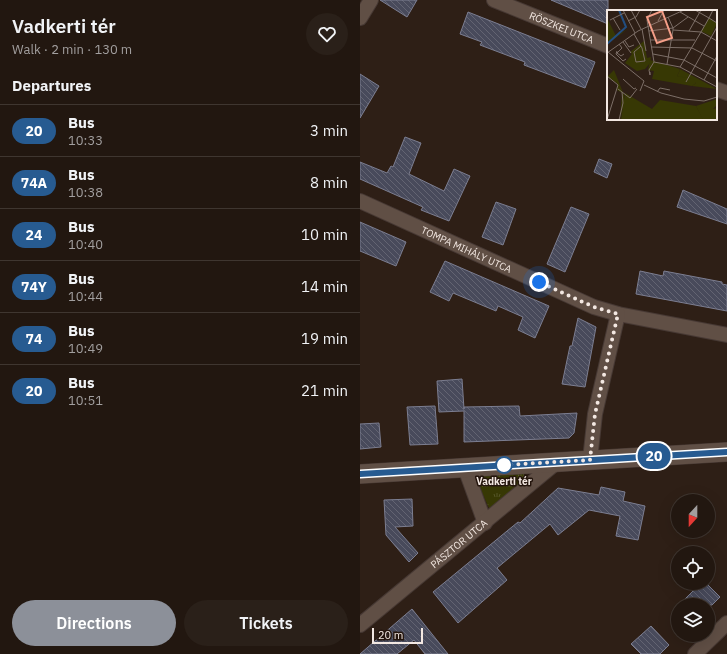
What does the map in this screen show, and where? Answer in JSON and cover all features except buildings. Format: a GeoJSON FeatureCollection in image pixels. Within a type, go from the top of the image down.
{"type":"FeatureCollection","features":[{"type":"Feature","properties":{"kind":"street"},"geometry":{"type":"LineString","coordinates":[[360,18],[371,0]]}},
{"type":"Feature","properties":{"kind":"street","name":"RÖSZKEI UTCA"},"geometry":{"type":"LineString","coordinates":[[494,0],[607,46]]}},
{"type":"Feature","properties":{"kind":"street"},"geometry":{"type":"LineString","coordinates":[[717,89],[727,93]]}},
{"type":"Feature","properties":{"kind":"street","name":"TOMPA MIHÁLY UTCA"},"geometry":{"type":"LineString","coordinates":[[360,202],[594,307],[618,314]]}},
{"type":"Feature","properties":{"kind":"street"},"geometry":{"type":"LineString","coordinates":[[590,460],[595,414],[618,314],[727,335]]}},
{"type":"Feature","properties":{"kind":"street"},"geometry":{"type":"LineString","coordinates":[[360,474],[727,452]]}},
{"type":"Feature","properties":{"kind":"street","name":"PÁSZTOR UTCA"},"geometry":{"type":"LineString","coordinates":[[360,625],[557,462]]}},
{"type":"Feature","properties":{"kind":"street"},"geometry":{"type":"LineString","coordinates":[[465,468],[485,523]]}},
{"type":"Feature","properties":{"kind":"street"},"geometry":{"type":"LineString","coordinates":[[695,654],[727,623]]}},
{"type":"Feature","properties":{"kind":"green space"},"geometry":{"type":"Polygon","coordinates":[[[523,472],[528,480],[494,508],[489,508],[475,477],[523,472]]]}},
{"type":"Feature","properties":{"kind":"bus line","name":"20"},"geometry":{"type":"LineString","coordinates":[[360,474],[727,452]]}},
{"type":"Feature","properties":{"kind":"place","name":"Vadkerti tér"},"geometry":{"type":"Point","coordinates":[504,465]}},
{"type":"Feature","properties":{"kind":"route"},"geometry":{"type":"LineString","coordinates":[[504,465],[590,460],[595,414],[618,314],[594,307],[539,282]]}}]}
